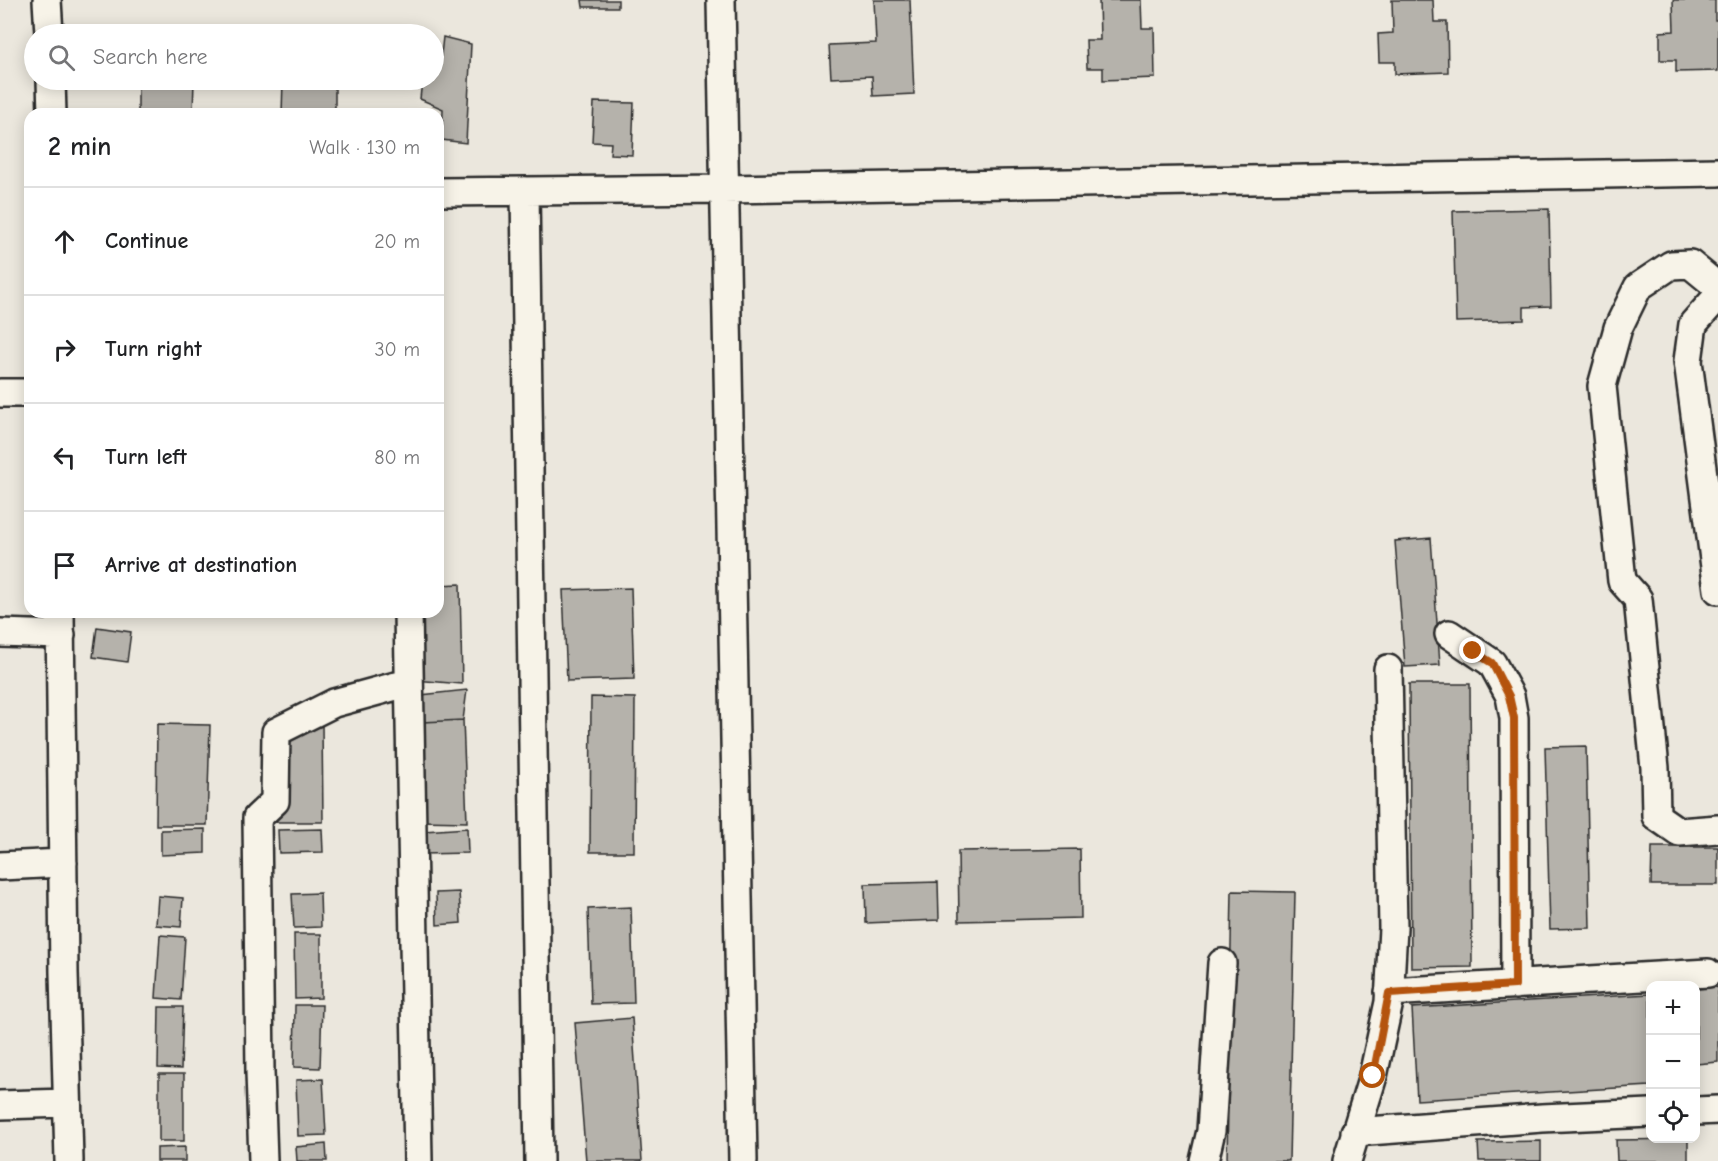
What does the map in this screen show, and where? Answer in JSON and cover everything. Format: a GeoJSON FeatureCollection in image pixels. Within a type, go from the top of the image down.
{"type":"FeatureCollection","features":[{"type":"Feature","properties":{"kind":"street"},"geometry":{"type":"LineString","coordinates":[[47,0],[48,24]]}},
{"type":"Feature","properties":{"kind":"street"},"geometry":{"type":"LineString","coordinates":[[721,0],[743,1161]]}},
{"type":"Feature","properties":{"kind":"street"},"geometry":{"type":"LineString","coordinates":[[51,90],[52,108]]}},
{"type":"Feature","properties":{"kind":"street"},"geometry":{"type":"LineString","coordinates":[[444,192],[1718,172]]}},
{"type":"Feature","properties":{"kind":"street"},"geometry":{"type":"LineString","coordinates":[[525,191],[539,1161]]}},
{"type":"Feature","properties":{"kind":"street"},"geometry":{"type":"LineString","coordinates":[[1718,287],[1690,264],[1671,265],[1638,287],[1618,328],[1602,386],[1622,581],[1638,599],[1655,768],[1656,816],[1679,832],[1718,829]]}},
{"type":"Feature","properties":{"kind":"street"},"geometry":{"type":"LineString","coordinates":[[1718,296],[1693,324],[1688,361],[1718,588]]}},
{"type":"Feature","properties":{"kind":"street"},"geometry":{"type":"LineString","coordinates":[[0,393],[24,393]]}},
{"type":"Feature","properties":{"kind":"street"},"geometry":{"type":"LineString","coordinates":[[408,618],[418,1161]]}},
{"type":"Feature","properties":{"kind":"street"},"geometry":{"type":"LineString","coordinates":[[0,633],[60,623],[69,1161]]}},
{"type":"Feature","properties":{"kind":"street"},"geometry":{"type":"LineString","coordinates":[[1449,634],[1492,663],[1509,696],[1514,718],[1515,985]]}},
{"type":"Feature","properties":{"kind":"street"},"geometry":{"type":"LineString","coordinates":[[1347,1161],[1373,1076],[1389,993],[1393,928],[1388,669]]}},
{"type":"Feature","properties":{"kind":"street"},"geometry":{"type":"LineString","coordinates":[[263,1161],[257,818],[275,801],[276,732],[334,703],[409,684]]}},
{"type":"Feature","properties":{"kind":"street"},"geometry":{"type":"LineString","coordinates":[[0,866],[63,863]]}},
{"type":"Feature","properties":{"kind":"street"},"geometry":{"type":"LineString","coordinates":[[1204,1161],[1211,1131],[1222,963]]}},
{"type":"Feature","properties":{"kind":"street"},"geometry":{"type":"LineString","coordinates":[[1389,993],[1708,973]]}},
{"type":"Feature","properties":{"kind":"street"},"geometry":{"type":"LineString","coordinates":[[0,1105],[68,1103]]}},
{"type":"Feature","properties":{"kind":"street"},"geometry":{"type":"LineString","coordinates":[[1700,1111],[1718,1110]]}},
{"type":"Feature","properties":{"kind":"street"},"geometry":{"type":"LineString","coordinates":[[1355,1132],[1542,1118],[1646,1113]]}},
{"type":"Feature","properties":{"kind":"building"},"geometry":{"type":"Polygon","coordinates":[[[582,0],[618,0],[618,7],[583,7],[582,0]]]}},
{"type":"Feature","properties":{"kind":"building"},"geometry":{"type":"Polygon","coordinates":[[[874,0],[910,0],[914,94],[873,96],[872,76],[831,78],[829,45],[876,43],[874,0]]]}},
{"type":"Feature","properties":{"kind":"building"},"geometry":{"type":"Polygon","coordinates":[[[1099,0],[1141,0],[1142,28],[1154,28],[1155,78],[1103,80],[1103,68],[1087,68],[1086,40],[1100,40],[1099,0]]]}},
{"type":"Feature","properties":{"kind":"building"},"geometry":{"type":"Polygon","coordinates":[[[1392,0],[1433,0],[1434,22],[1447,22],[1448,72],[1395,74],[1395,62],[1379,62],[1378,34],[1393,33],[1392,0]]]}},
{"type":"Feature","properties":{"kind":"building"},"geometry":{"type":"Polygon","coordinates":[[[1673,0],[1715,0],[1715,20],[1718,20],[1718,71],[1676,72],[1676,60],[1660,60],[1660,32],[1674,31],[1673,0]]]}},
{"type":"Feature","properties":{"kind":"building"},"geometry":{"type":"Polygon","coordinates":[[[444,37],[471,44],[466,143],[444,140],[444,108],[420,99],[421,90],[444,90],[444,37]]]}},
{"type":"Feature","properties":{"kind":"building"},"geometry":{"type":"Polygon","coordinates":[[[138,90],[194,90],[193,108],[138,108],[138,90]]]}},
{"type":"Feature","properties":{"kind":"building"},"geometry":{"type":"Polygon","coordinates":[[[283,90],[335,90],[335,108],[282,108],[283,90]]]}},
{"type":"Feature","properties":{"kind":"building"},"geometry":{"type":"Polygon","coordinates":[[[594,102],[634,103],[632,155],[610,154],[611,143],[592,142],[594,102]]]}},
{"type":"Feature","properties":{"kind":"building"},"geometry":{"type":"Polygon","coordinates":[[[1549,209],[1551,306],[1524,307],[1524,320],[1456,322],[1453,211],[1549,209]]]}},
{"type":"Feature","properties":{"kind":"building"},"geometry":{"type":"Polygon","coordinates":[[[1431,538],[1440,665],[1405,667],[1395,541],[1431,538]]]}},
{"type":"Feature","properties":{"kind":"building"},"geometry":{"type":"Polygon","coordinates":[[[460,584],[462,684],[415,680],[416,618],[444,618],[444,585],[460,584]]]}},
{"type":"Feature","properties":{"kind":"building"},"geometry":{"type":"Polygon","coordinates":[[[631,588],[634,679],[567,681],[563,590],[631,588]]]}},
{"type":"Feature","properties":{"kind":"building"},"geometry":{"type":"Polygon","coordinates":[[[97,627],[131,632],[127,662],[93,657],[97,627]]]}},
{"type":"Feature","properties":{"kind":"building"},"geometry":{"type":"Polygon","coordinates":[[[1409,684],[1470,684],[1472,967],[1411,968],[1409,684]]]}},
{"type":"Feature","properties":{"kind":"building"},"geometry":{"type":"Polygon","coordinates":[[[467,690],[463,720],[423,722],[421,695],[467,690]]]}},
{"type":"Feature","properties":{"kind":"building"},"geometry":{"type":"Polygon","coordinates":[[[591,697],[635,698],[634,852],[590,852],[591,697]]]}},
{"type":"Feature","properties":{"kind":"building"},"geometry":{"type":"Polygon","coordinates":[[[463,720],[467,822],[419,821],[423,722],[463,720]]]}},
{"type":"Feature","properties":{"kind":"building"},"geometry":{"type":"Polygon","coordinates":[[[157,724],[210,725],[207,825],[156,825],[157,724]]]}},
{"type":"Feature","properties":{"kind":"building"},"geometry":{"type":"Polygon","coordinates":[[[322,724],[323,822],[276,822],[284,735],[322,724]]]}},
{"type":"Feature","properties":{"kind":"building"},"geometry":{"type":"Polygon","coordinates":[[[1586,746],[1590,928],[1550,929],[1545,747],[1586,746]]]}},
{"type":"Feature","properties":{"kind":"building"},"geometry":{"type":"Polygon","coordinates":[[[467,828],[468,853],[423,854],[424,831],[467,828]]]}},
{"type":"Feature","properties":{"kind":"building"},"geometry":{"type":"Polygon","coordinates":[[[205,829],[205,853],[161,855],[161,830],[205,829]]]}},
{"type":"Feature","properties":{"kind":"building"},"geometry":{"type":"Polygon","coordinates":[[[322,829],[323,852],[279,853],[278,830],[322,829]]]}},
{"type":"Feature","properties":{"kind":"building"},"geometry":{"type":"Polygon","coordinates":[[[1652,847],[1718,847],[1718,885],[1651,885],[1652,847]]]}},
{"type":"Feature","properties":{"kind":"building"},"geometry":{"type":"Polygon","coordinates":[[[1080,849],[1081,918],[959,921],[958,851],[1080,849]]]}},
{"type":"Feature","properties":{"kind":"building"},"geometry":{"type":"Polygon","coordinates":[[[938,882],[939,920],[866,923],[865,884],[938,882]]]}},
{"type":"Feature","properties":{"kind":"building"},"geometry":{"type":"Polygon","coordinates":[[[1232,891],[1295,892],[1289,1161],[1227,1161],[1232,891]]]}},
{"type":"Feature","properties":{"kind":"building"},"geometry":{"type":"Polygon","coordinates":[[[459,892],[461,923],[437,925],[436,893],[459,892]]]}},
{"type":"Feature","properties":{"kind":"building"},"geometry":{"type":"Polygon","coordinates":[[[320,893],[321,927],[294,928],[292,894],[320,893]]]}},
{"type":"Feature","properties":{"kind":"building"},"geometry":{"type":"Polygon","coordinates":[[[158,896],[183,898],[181,927],[156,925],[158,896]]]}},
{"type":"Feature","properties":{"kind":"building"},"geometry":{"type":"Polygon","coordinates":[[[631,907],[634,1003],[591,1004],[588,909],[631,907]]]}},
{"type":"Feature","properties":{"kind":"building"},"geometry":{"type":"Polygon","coordinates":[[[294,934],[321,934],[321,998],[295,999],[294,934]]]}},
{"type":"Feature","properties":{"kind":"building"},"geometry":{"type":"Polygon","coordinates":[[[160,935],[185,937],[181,1000],[156,998],[160,935]]]}},
{"type":"Feature","properties":{"kind":"building"},"geometry":{"type":"Polygon","coordinates":[[[1718,987],[1718,1062],[1700,1064],[1700,989],[1718,987]]]}},
{"type":"Feature","properties":{"kind":"building"},"geometry":{"type":"Polygon","coordinates":[[[1646,994],[1646,1086],[1417,1100],[1412,1008],[1646,994]]]}},
{"type":"Feature","properties":{"kind":"building"},"geometry":{"type":"Polygon","coordinates":[[[295,1005],[322,1005],[320,1068],[294,1067],[295,1005]]]}},
{"type":"Feature","properties":{"kind":"building"},"geometry":{"type":"Polygon","coordinates":[[[159,1007],[183,1007],[181,1069],[158,1068],[159,1007]]]}},
{"type":"Feature","properties":{"kind":"building"},"geometry":{"type":"Polygon","coordinates":[[[632,1018],[642,1161],[586,1161],[575,1023],[632,1018]]]}},
{"type":"Feature","properties":{"kind":"building"},"geometry":{"type":"Polygon","coordinates":[[[159,1074],[184,1074],[184,1141],[159,1141],[159,1074]]]}},
{"type":"Feature","properties":{"kind":"building"},"geometry":{"type":"Polygon","coordinates":[[[323,1079],[326,1135],[298,1136],[296,1080],[323,1079]]]}},
{"type":"Feature","properties":{"kind":"building"},"geometry":{"type":"Polygon","coordinates":[[[1616,1140],[1688,1143],[1688,1161],[1617,1161],[1616,1140]]]}},
{"type":"Feature","properties":{"kind":"building"},"geometry":{"type":"Polygon","coordinates":[[[1541,1141],[1541,1161],[1479,1161],[1478,1142],[1541,1141]]]}},
{"type":"Feature","properties":{"kind":"building"},"geometry":{"type":"Polygon","coordinates":[[[326,1144],[327,1161],[297,1161],[296,1147],[326,1144]]]}},
{"type":"Feature","properties":{"kind":"building"},"geometry":{"type":"Polygon","coordinates":[[[185,1147],[185,1161],[157,1161],[157,1148],[185,1147]]]}},
{"type":"Feature","properties":{"kind":"route"},"geometry":{"type":"LineString","coordinates":[[1373,1076],[1389,993],[1515,985],[1514,718],[1509,696],[1492,663],[1473,651]]}}]}
